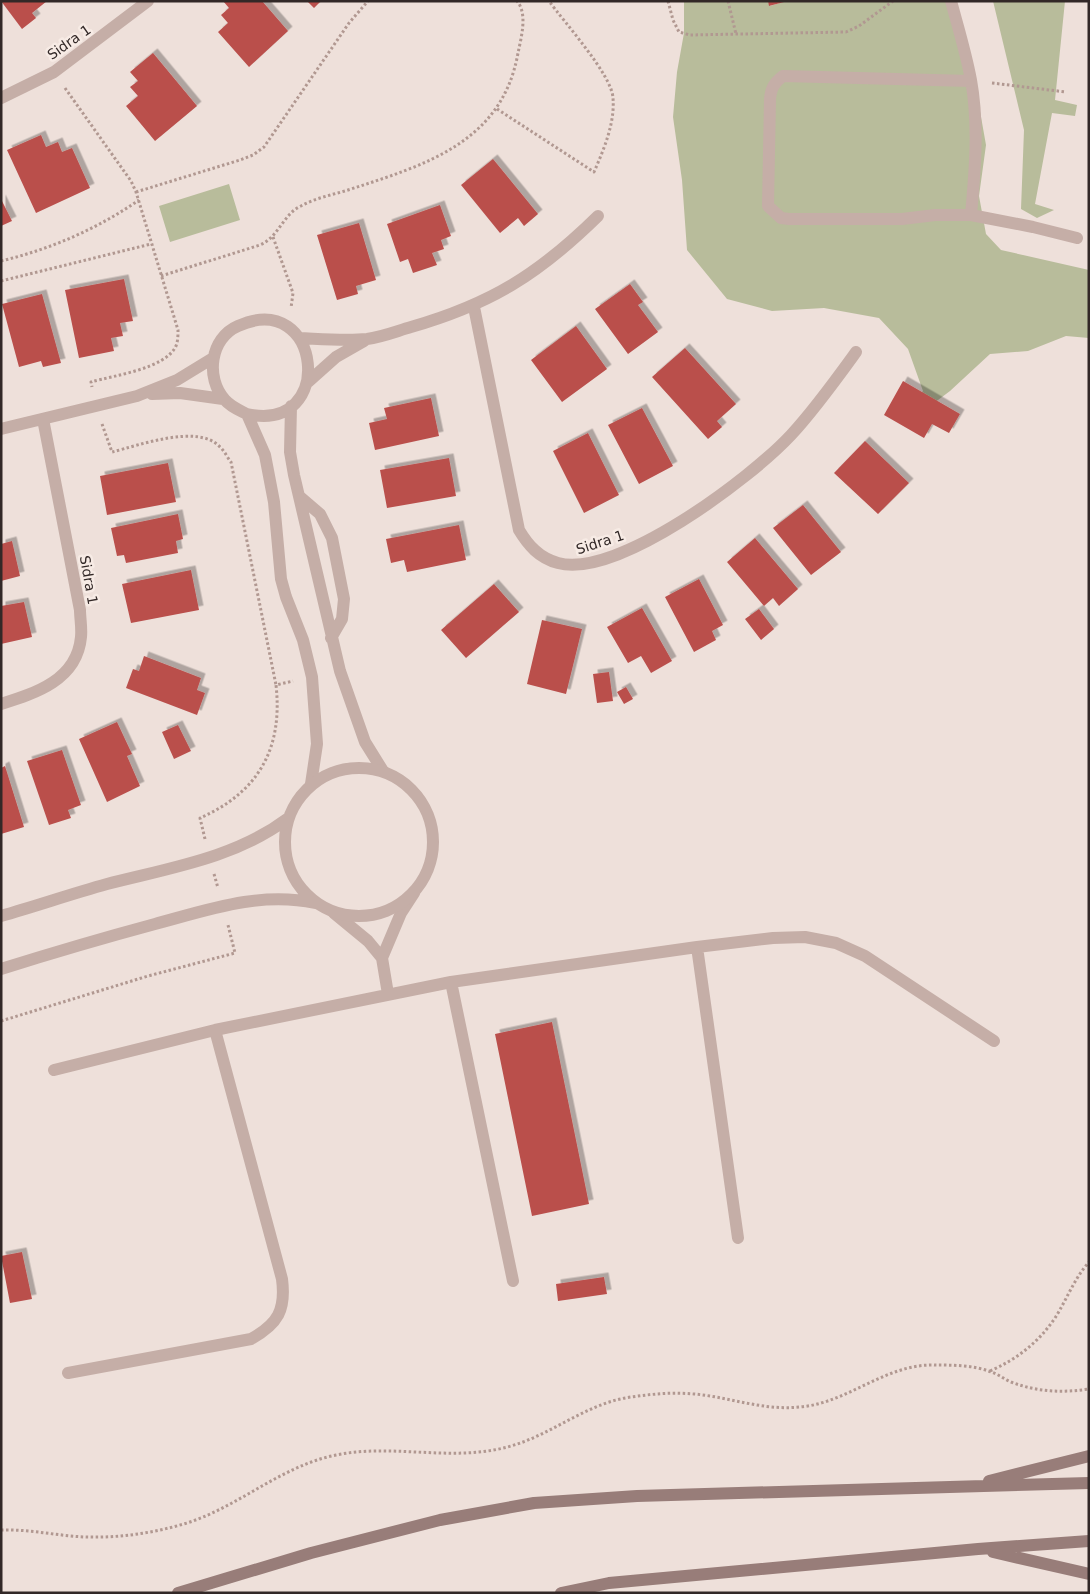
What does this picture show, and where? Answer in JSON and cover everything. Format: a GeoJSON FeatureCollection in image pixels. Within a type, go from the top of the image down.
{"type":"FeatureCollection","features":[{"type":"Feature","properties":{"kind":"main road"},"geometry":{"type":"LineString","coordinates":[[967,1487],[1089,1456]]}},
{"type":"Feature","properties":{"kind":"main road"},"geometry":{"type":"LineString","coordinates":[[178,1593],[311,1553],[440,1520],[534,1503],[636,1496],[1089,1483]]}},
{"type":"Feature","properties":{"kind":"main road"},"geometry":{"type":"LineString","coordinates":[[561,1593],[609,1583],[978,1549],[1089,1541]]}},
{"type":"Feature","properties":{"kind":"main road"},"geometry":{"type":"LineString","coordinates":[[978,1549],[1089,1574]]}},
{"type":"Feature","properties":{"kind":"street","name":"Sidra 1"},"geometry":{"type":"LineString","coordinates":[[1,98],[54,72],[148,1]]}},
{"type":"Feature","properties":{"kind":"street"},"geometry":{"type":"LineString","coordinates":[[951,1],[972,81],[976,147],[971,215]]}},
{"type":"Feature","properties":{"kind":"street"},"geometry":{"type":"LineString","coordinates":[[972,81],[783,76],[771,90],[768,206],[780,218],[902,219],[935,215],[971,215],[1077,238]]}},
{"type":"Feature","properties":{"kind":"street"},"geometry":{"type":"LineString","coordinates":[[299,338],[369,338],[444,318],[474,306],[500,294],[546,263],[598,216]]}},
{"type":"Feature","properties":{"kind":"street","name":"Sidra 1"},"geometry":{"type":"LineString","coordinates":[[474,306],[518,530],[528,544],[541,556],[557,563],[575,566],[592,563],[636,546],[678,524],[718,498],[755,469],[790,436],[821,401],[856,352]]}},
{"type":"Feature","properties":{"kind":"street"},"geometry":{"type":"LineString","coordinates":[[308,382],[310,366],[307,351],[299,338],[285,326],[268,320],[250,320],[233,328],[220,341],[213,358],[216,386],[223,398],[230,405],[247,414],[260,417],[283,412],[291,406],[308,382],[336,358],[369,338]]}},
{"type":"Feature","properties":{"kind":"street"},"geometry":{"type":"LineString","coordinates":[[1,429],[138,396],[177,380],[213,358]]}},
{"type":"Feature","properties":{"kind":"street"},"geometry":{"type":"LineString","coordinates":[[138,396],[180,393],[223,398]]}},
{"type":"Feature","properties":{"kind":"street"},"geometry":{"type":"LineString","coordinates":[[291,406],[290,452],[331,638],[351,708],[365,742],[384,771]]}},
{"type":"Feature","properties":{"kind":"street"},"geometry":{"type":"LineString","coordinates":[[247,414],[265,455],[274,502],[281,578],[286,597],[303,640],[312,677],[317,744],[311,784]]}},
{"type":"Feature","properties":{"kind":"street","name":"Sidra 1"},"geometry":{"type":"LineString","coordinates":[[1,704],[52,685],[72,665],[81,638],[80,610],[42,419]]}},
{"type":"Feature","properties":{"kind":"street"},"geometry":{"type":"LineString","coordinates":[[299,496],[320,514],[327,526],[334,546],[343,589],[344,609],[342,619],[331,638]]}},
{"type":"Feature","properties":{"kind":"street"},"geometry":{"type":"LineString","coordinates":[[314,903],[298,886],[288,865],[284,842],[287,819],[296,800],[311,784],[333,772],[358,767],[384,771],[405,783],[422,801],[432,824],[434,849],[428,872],[401,913],[382,958]]}},
{"type":"Feature","properties":{"kind":"street"},"geometry":{"type":"LineString","coordinates":[[1,916],[103,885],[225,853],[270,832],[287,819]]}},
{"type":"Feature","properties":{"kind":"street"},"geometry":{"type":"LineString","coordinates":[[334,913],[355,917],[377,915],[398,907],[414,893]]}},
{"type":"Feature","properties":{"kind":"street"},"geometry":{"type":"LineString","coordinates":[[1,969],[111,936],[239,902],[290,897],[314,903],[334,913],[368,941],[382,958],[388,994]]}},
{"type":"Feature","properties":{"kind":"street"},"geometry":{"type":"LineString","coordinates":[[54,1070],[215,1030],[451,982],[697,947],[805,937],[836,943],[866,956],[994,1041]]}},
{"type":"Feature","properties":{"kind":"street"},"geometry":{"type":"LineString","coordinates":[[697,947],[738,1238]]}},
{"type":"Feature","properties":{"kind":"street"},"geometry":{"type":"LineString","coordinates":[[451,982],[513,1281]]}},
{"type":"Feature","properties":{"kind":"street"},"geometry":{"type":"LineString","coordinates":[[68,1373],[251,1339],[267,1330],[279,1316],[284,1298],[282,1279],[215,1030]]}},
{"type":"Feature","properties":{"kind":"path"},"geometry":{"type":"LineString","coordinates":[[136,192],[253,156],[264,147],[349,23],[368,1]]}},
{"type":"Feature","properties":{"kind":"path"},"geometry":{"type":"LineString","coordinates":[[161,276],[260,245],[273,237],[286,218],[300,206],[393,174],[451,150],[481,128],[497,109],[512,80],[523,16],[517,1]]}},
{"type":"Feature","properties":{"kind":"path"},"geometry":{"type":"LineString","coordinates":[[497,109],[594,172],[607,143],[613,108],[610,85],[549,1]]}},
{"type":"Feature","properties":{"kind":"path"},"geometry":{"type":"LineString","coordinates":[[668,1],[672,20],[679,32],[690,35],[846,32],[859,26],[893,1]]}},
{"type":"Feature","properties":{"kind":"path"},"geometry":{"type":"LineString","coordinates":[[728,1],[736,34]]}},
{"type":"Feature","properties":{"kind":"path"},"geometry":{"type":"LineString","coordinates":[[54,72],[131,181],[178,330],[177,344],[171,354],[159,363],[91,382],[96,406],[112,452],[163,440],[196,435],[218,445],[231,462],[276,685]]}},
{"type":"Feature","properties":{"kind":"path"},"geometry":{"type":"LineString","coordinates":[[1,261],[52,246],[89,230],[138,200]]}},
{"type":"Feature","properties":{"kind":"path"},"geometry":{"type":"LineString","coordinates":[[273,237],[293,293],[294,301],[285,326]]}},
{"type":"Feature","properties":{"kind":"path"},"geometry":{"type":"LineString","coordinates":[[1,281],[150,244]]}},
{"type":"Feature","properties":{"kind":"path"},"geometry":{"type":"LineString","coordinates":[[990,1371],[1009,1362],[1027,1350],[1042,1335],[1055,1318],[1072,1284],[1089,1262]]}},
{"type":"Feature","properties":{"kind":"path"},"geometry":{"type":"LineString","coordinates":[[1,1530],[23,1530],[86,1537],[121,1536],[155,1531],[189,1522],[222,1508],[279,1475],[307,1462],[367,1450],[456,1455],[485,1452],[513,1446],[595,1406],[627,1397],[660,1393],[693,1394],[776,1408],[802,1407],[827,1402],[851,1393],[873,1380],[901,1370],[930,1365],[960,1366],[990,1371],[1008,1381],[1050,1392],[1089,1389]]}},
{"type":"Feature","properties":{"kind":"green space"},"geometry":{"type":"Polygon","coordinates":[[[684,1],[768,1],[770,6],[786,1],[948,1],[975,83],[986,145],[979,196],[986,234],[1001,250],[1089,270],[1089,338],[1066,336],[1028,351],[990,354],[950,391],[914,418],[906,417],[923,391],[908,349],[879,318],[824,308],[772,311],[727,299],[687,250],[682,180],[673,117],[677,72],[684,33],[684,1]]]}},
{"type":"Feature","properties":{"kind":"green space"},"geometry":{"type":"Polygon","coordinates":[[[993,1],[1065,1],[1055,100],[1077,105],[1075,116],[1052,113],[1035,204],[1054,210],[1037,218],[1021,209],[1024,130],[993,1]]]}},
{"type":"Feature","properties":{"kind":"green space"},"geometry":{"type":"Polygon","coordinates":[[[229,184],[240,220],[170,242],[159,206],[229,184]]]}},
{"type":"Feature","properties":{"kind":"building"},"geometry":{"type":"Polygon","coordinates":[[[1,1],[47,1],[32,13],[36,18],[22,29],[1,1]]]}},
{"type":"Feature","properties":{"kind":"building"},"geometry":{"type":"Polygon","coordinates":[[[223,1],[262,1],[288,31],[249,67],[218,32],[228,23],[221,15],[229,8],[223,1]]]}},
{"type":"Feature","properties":{"kind":"building"},"geometry":{"type":"Polygon","coordinates":[[[307,1],[321,1],[314,8],[307,1]]]}},
{"type":"Feature","properties":{"kind":"building"},"geometry":{"type":"Polygon","coordinates":[[[768,1],[784,1],[784,2],[769,6],[768,1]]]}},
{"type":"Feature","properties":{"kind":"building"},"geometry":{"type":"Polygon","coordinates":[[[153,53],[197,106],[155,141],[126,106],[138,96],[130,87],[138,81],[130,72],[153,53]]]}},
{"type":"Feature","properties":{"kind":"building"},"geometry":{"type":"Polygon","coordinates":[[[41,135],[46,147],[58,142],[62,152],[72,148],[90,188],[36,213],[7,150],[41,135]]]}},
{"type":"Feature","properties":{"kind":"building"},"geometry":{"type":"Polygon","coordinates":[[[493,159],[538,214],[524,226],[518,218],[500,233],[461,185],[493,159]]]}},
{"type":"Feature","properties":{"kind":"building"},"geometry":{"type":"Polygon","coordinates":[[[1,199],[12,221],[1,226],[1,199]]]}},
{"type":"Feature","properties":{"kind":"building"},"geometry":{"type":"Polygon","coordinates":[[[440,205],[451,236],[441,240],[444,249],[432,253],[437,265],[413,273],[408,259],[400,262],[387,224],[440,205]]]}},
{"type":"Feature","properties":{"kind":"building"},"geometry":{"type":"Polygon","coordinates":[[[359,223],[376,280],[356,286],[358,294],[337,300],[317,235],[359,223]]]}},
{"type":"Feature","properties":{"kind":"building"},"geometry":{"type":"Polygon","coordinates":[[[124,279],[133,321],[120,323],[123,336],[111,338],[114,351],[79,358],[65,290],[124,279]]]}},
{"type":"Feature","properties":{"kind":"building"},"geometry":{"type":"Polygon","coordinates":[[[630,284],[643,302],[638,305],[658,332],[628,354],[595,309],[630,284]]]}},
{"type":"Feature","properties":{"kind":"building"},"geometry":{"type":"Polygon","coordinates":[[[42,294],[61,363],[43,367],[41,361],[19,367],[2,304],[42,294]]]}},
{"type":"Feature","properties":{"kind":"building"},"geometry":{"type":"Polygon","coordinates":[[[576,326],[607,369],[562,402],[531,360],[576,326]]]}},
{"type":"Feature","properties":{"kind":"building"},"geometry":{"type":"Polygon","coordinates":[[[685,348],[736,404],[717,421],[722,427],[708,439],[652,377],[685,348]]]}},
{"type":"Feature","properties":{"kind":"building"},"geometry":{"type":"Polygon","coordinates":[[[903,381],[960,414],[949,433],[932,424],[924,438],[884,415],[903,381]]]}},
{"type":"Feature","properties":{"kind":"building"},"geometry":{"type":"Polygon","coordinates":[[[431,398],[439,436],[375,450],[369,423],[387,419],[384,408],[431,398]]]}},
{"type":"Feature","properties":{"kind":"building"},"geometry":{"type":"Polygon","coordinates":[[[642,408],[673,466],[639,484],[608,425],[642,408]]]}},
{"type":"Feature","properties":{"kind":"building"},"geometry":{"type":"Polygon","coordinates":[[[588,433],[619,495],[584,513],[553,451],[588,433]]]}},
{"type":"Feature","properties":{"kind":"building"},"geometry":{"type":"Polygon","coordinates":[[[865,441],[909,483],[878,514],[834,473],[865,441]]]}},
{"type":"Feature","properties":{"kind":"building"},"geometry":{"type":"Polygon","coordinates":[[[449,458],[456,496],[387,508],[380,470],[449,458]]]}},
{"type":"Feature","properties":{"kind":"building"},"geometry":{"type":"Polygon","coordinates":[[[168,463],[176,502],[107,515],[100,476],[168,463]]]}},
{"type":"Feature","properties":{"kind":"building"},"geometry":{"type":"Polygon","coordinates":[[[803,505],[841,552],[811,575],[773,528],[803,505]]]}},
{"type":"Feature","properties":{"kind":"building"},"geometry":{"type":"Polygon","coordinates":[[[178,514],[183,539],[176,541],[178,553],[126,563],[124,555],[117,556],[111,528],[178,514]]]}},
{"type":"Feature","properties":{"kind":"building"},"geometry":{"type":"Polygon","coordinates":[[[459,525],[466,560],[407,572],[404,560],[391,563],[386,539],[459,525]]]}},
{"type":"Feature","properties":{"kind":"building"},"geometry":{"type":"Polygon","coordinates":[[[755,538],[798,589],[779,606],[773,598],[764,606],[727,562],[755,538]]]}},
{"type":"Feature","properties":{"kind":"building"},"geometry":{"type":"Polygon","coordinates":[[[12,541],[20,576],[1,581],[1,544],[12,541]]]}},
{"type":"Feature","properties":{"kind":"building"},"geometry":{"type":"Polygon","coordinates":[[[191,570],[199,610],[131,623],[122,584],[191,570]]]}},
{"type":"Feature","properties":{"kind":"building"},"geometry":{"type":"Polygon","coordinates":[[[699,579],[723,625],[712,631],[716,640],[694,652],[665,597],[699,579]]]}},
{"type":"Feature","properties":{"kind":"building"},"geometry":{"type":"Polygon","coordinates":[[[494,584],[519,612],[466,658],[441,630],[494,584]]]}},
{"type":"Feature","properties":{"kind":"building"},"geometry":{"type":"Polygon","coordinates":[[[24,602],[32,637],[1,644],[1,606],[24,602]]]}},
{"type":"Feature","properties":{"kind":"building"},"geometry":{"type":"Polygon","coordinates":[[[642,608],[672,661],[651,673],[641,656],[628,663],[607,627],[642,608]]]}},
{"type":"Feature","properties":{"kind":"building"},"geometry":{"type":"Polygon","coordinates":[[[759,609],[774,629],[761,640],[745,619],[759,609]]]}},
{"type":"Feature","properties":{"kind":"building"},"geometry":{"type":"Polygon","coordinates":[[[542,620],[582,629],[566,694],[527,684],[542,620]]]}},
{"type":"Feature","properties":{"kind":"building"},"geometry":{"type":"Polygon","coordinates":[[[144,656],[201,678],[197,690],[205,693],[197,715],[126,688],[133,669],[139,671],[144,656]]]}},
{"type":"Feature","properties":{"kind":"building"},"geometry":{"type":"Polygon","coordinates":[[[609,672],[613,701],[597,703],[593,674],[609,672]]]}},
{"type":"Feature","properties":{"kind":"building"},"geometry":{"type":"Polygon","coordinates":[[[626,687],[633,699],[624,704],[617,692],[626,687]]]}},
{"type":"Feature","properties":{"kind":"building"},"geometry":{"type":"Polygon","coordinates":[[[117,722],[132,754],[127,756],[140,786],[107,802],[79,739],[117,722]]]}},
{"type":"Feature","properties":{"kind":"building"},"geometry":{"type":"Polygon","coordinates":[[[178,725],[191,751],[174,759],[162,732],[178,725]]]}},
{"type":"Feature","properties":{"kind":"building"},"geometry":{"type":"Polygon","coordinates":[[[62,750],[81,805],[68,810],[71,818],[49,825],[27,761],[62,750]]]}},
{"type":"Feature","properties":{"kind":"building"},"geometry":{"type":"Polygon","coordinates":[[[5,766],[24,827],[1,834],[1,768],[5,766]]]}},
{"type":"Feature","properties":{"kind":"building"},"geometry":{"type":"Polygon","coordinates":[[[552,1022],[589,1204],[532,1216],[495,1034],[552,1022]]]}},
{"type":"Feature","properties":{"kind":"building"},"geometry":{"type":"Polygon","coordinates":[[[22,1252],[32,1299],[10,1303],[1,1256],[22,1252]]]}},
{"type":"Feature","properties":{"kind":"building"},"geometry":{"type":"Polygon","coordinates":[[[604,1277],[607,1294],[558,1301],[556,1284],[604,1277]]]}}]}
